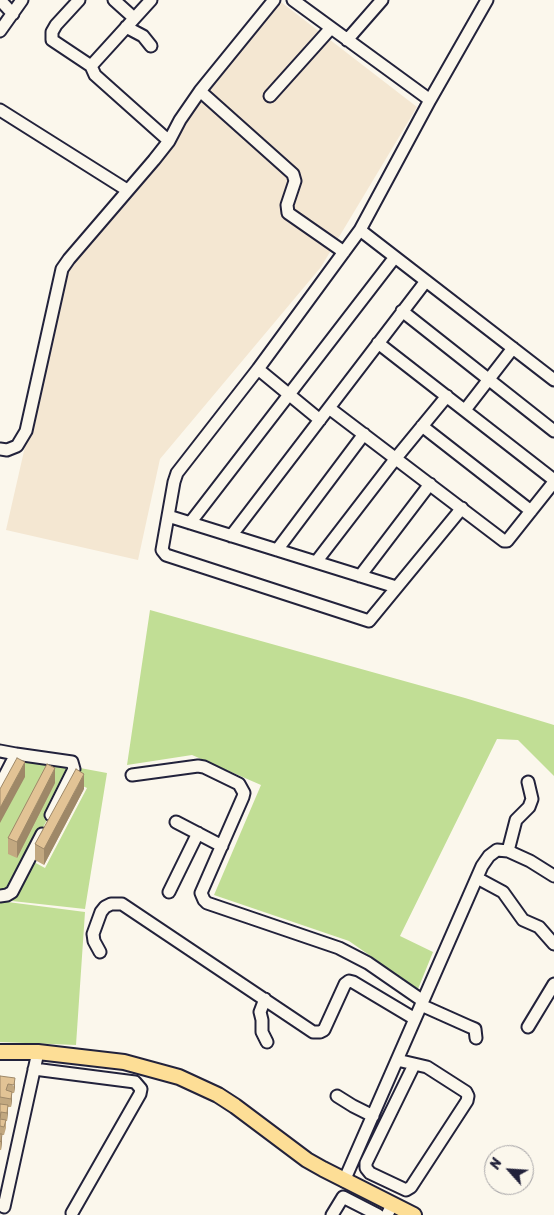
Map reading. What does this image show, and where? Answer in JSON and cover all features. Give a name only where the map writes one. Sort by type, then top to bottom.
[{"type":"main road","points":[[0,1052],[38,1052],[124,1062],[161,1071],[186,1080],[218,1095],[307,1160],[390,1210],[411,1214]]},
{"type":"street","points":[[0,0],[13,14]]},
{"type":"street","points":[[0,31],[22,0]]},
{"type":"street","points":[[78,0],[56,25],[52,32],[52,40],[91,66],[95,76],[169,140]]},
{"type":"street","points":[[114,0],[134,18]]},
{"type":"street","points":[[91,66],[151,0]]},
{"type":"street","points":[[0,449],[7,450],[17,446],[26,432],[62,269],[169,140],[200,91],[274,0]]},
{"type":"street","points":[[293,0],[430,100]]},
{"type":"street","points":[[347,40],[382,0]]},
{"type":"street","points":[[462,508],[370,621],[166,555],[162,550],[174,482],[182,466],[258,369],[360,230],[430,100],[487,0]]},
{"type":"street","points":[[126,28],[143,36],[150,46]]},
{"type":"street","points":[[270,96],[331,28]]},
{"type":"street","points":[[200,91],[293,174],[295,181],[287,205],[288,213],[344,252]]},
{"type":"street","points":[[0,110],[127,190]]},
{"type":"street","points":[[360,230],[554,380]]},
{"type":"street","points":[[190,523],[395,256]]},
{"type":"street","points":[[231,536],[426,281]]},
{"type":"street","points":[[402,312],[554,431]]},
{"type":"street","points":[[329,408],[507,541],[532,511],[554,481],[378,342]]},
{"type":"street","points":[[465,410],[513,348]]},
{"type":"street","points":[[258,369],[320,420]]},
{"type":"street","points":[[316,562],[396,458],[447,396]]},
{"type":"street","points":[[422,426],[532,511]]},
{"type":"street","points":[[277,550],[364,434]]},
{"type":"street","points":[[360,576],[430,484]]},
{"type":"street","points":[[168,516],[396,587]]},
{"type":"street","points":[[0,751],[72,762],[74,770],[12,892],[0,896]]},
{"type":"street","points":[[0,785],[16,754]]},
{"type":"street","points":[[132,776],[198,766],[239,784],[244,792],[243,797],[201,892],[202,897],[207,903],[339,948],[374,967],[422,1003],[475,1030],[476,1038]]},
{"type":"street","points":[[508,851],[516,820],[525,812],[532,799],[528,782]]},
{"type":"street","points":[[176,822],[222,846]]},
{"type":"street","points":[[169,892],[198,834]]},
{"type":"street","points":[[344,1181],[477,878],[489,856],[497,850],[508,851],[530,861],[554,876]]},
{"type":"street","points":[[477,878],[503,892],[523,920],[539,927],[554,944]]},
{"type":"street","points":[[100,952],[94,941],[93,934],[101,912],[111,904],[122,904],[313,1032],[320,1032],[327,1025],[346,984],[349,982],[353,982],[415,1019]]},
{"type":"street","points":[[528,1027],[554,984]]},
{"type":"street","points":[[265,999],[260,1012],[262,1032],[267,1042]]},
{"type":"street","points":[[4,1207],[38,1052]]},
{"type":"street","points":[[398,1060],[427,1067],[466,1092],[468,1096],[468,1101],[411,1187],[406,1190],[370,1173],[366,1168],[366,1163],[414,1065]]},
{"type":"street","points":[[34,1069],[135,1082],[141,1089],[140,1094],[72,1213]]},
{"type":"street","points":[[337,1096],[373,1116]]},
{"type":"street","points":[[332,1215],[343,1197],[378,1215]]},
{"type":"shaded area","points":[[281,2],[417,107],[321,267],[160,459],[138,560],[6,530],[65,271],[193,104]]},
{"type":"green space","points":[[150,610],[465,698],[554,725],[554,776],[518,740],[497,739],[400,936],[433,952],[418,989],[349,941],[214,895],[261,785],[192,755],[127,765]]},
{"type":"green space","points":[[17,757],[70,764],[72,770],[11,891],[0,893],[0,791]]},
{"type":"green space","points":[[80,768],[107,773],[85,909],[12,901],[32,861],[45,868],[87,788],[74,782]]},
{"type":"green space","points":[[0,901],[85,912],[76,1045],[0,1042]]},
{"type":"building","points":[[17,758],[25,762],[0,808],[0,789]]},
{"type":"building","points":[[47,764],[55,768],[17,842],[8,838]]},
{"type":"building","points":[[76,769],[84,774],[44,849],[35,844]]},
{"type":"building","points":[[0,1076],[15,1078],[14,1085],[8,1084],[6,1090],[12,1092],[11,1099],[0,1097]]},
{"type":"building","points":[[0,1104],[8,1105],[7,1113],[1,1112],[0,1118]]},
{"type":"building","points":[[0,1119],[6,1120],[4,1127],[0,1126]]}]
